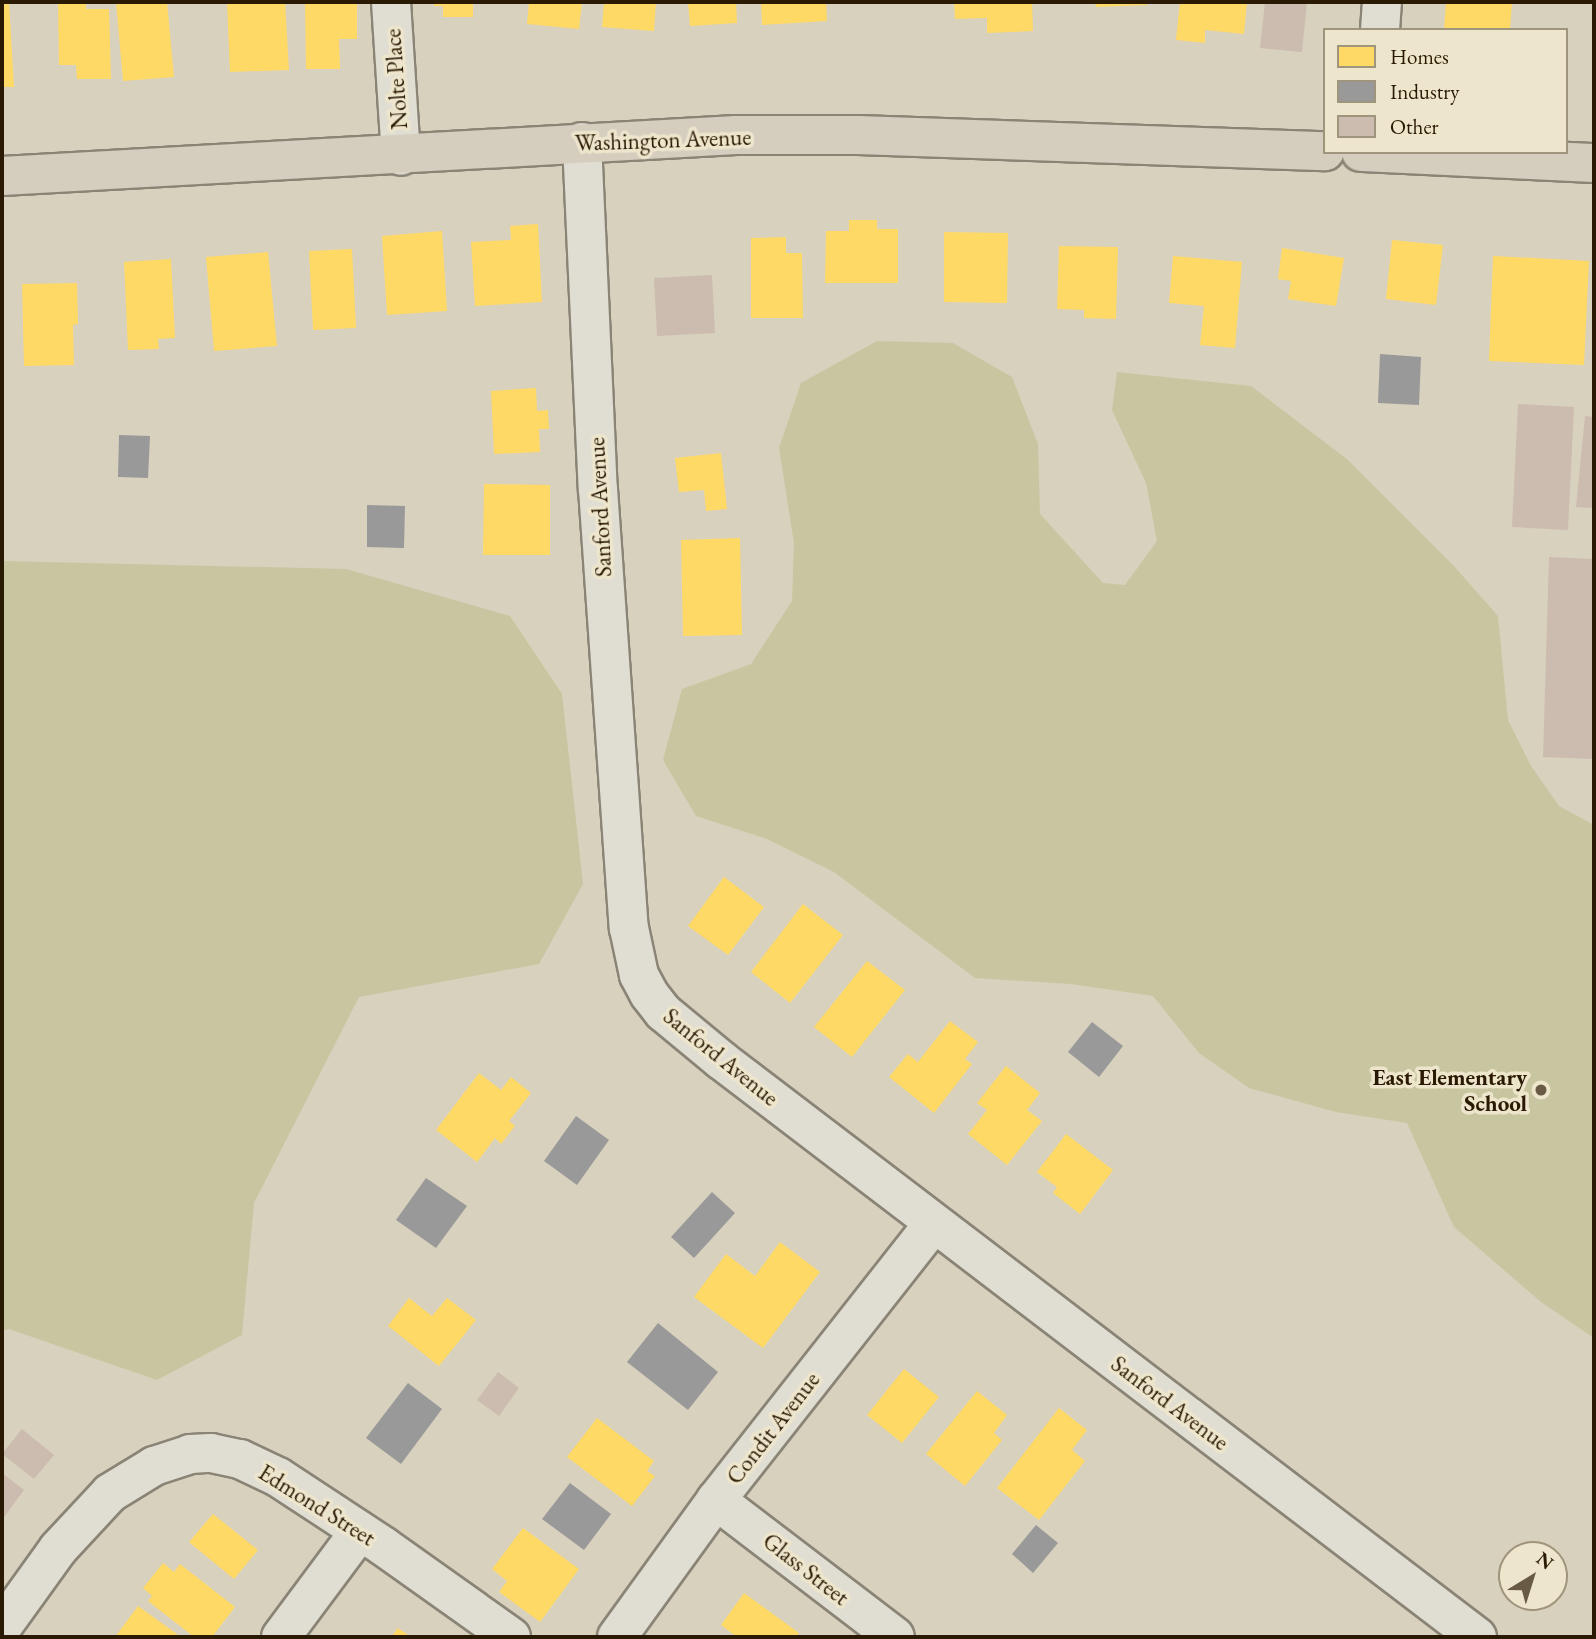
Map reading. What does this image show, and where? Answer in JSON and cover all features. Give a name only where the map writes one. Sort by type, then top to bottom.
[{"type":"main road","name":"Washington Avenue","points":[[2,176],[401,156],[582,142],[736,135],[858,135],[1323,151]]},
{"type":"main road","points":[[1409,154],[1594,163]]},
{"type":"street","name":"Nolte Place","points":[[391,2],[401,156]]},
{"type":"street","points":[[1380,28],[1382,2]]},
{"type":"street","name":"Sanford Avenue","points":[[582,142],[598,489],[629,928],[639,975],[663,1012],[721,1060],[1477,1637]]},
{"type":"street","name":"Condit Avenue","points":[[617,1637],[716,1500],[934,1223]]},
{"type":"street","name":"Edmond Street","points":[[2,1627],[58,1549],[110,1493],[153,1466],[190,1454],[211,1453],[240,1459],[278,1476],[511,1637]]},
{"type":"street","name":"Glass Street","points":[[716,1500],[895,1637]]},
{"type":"street","points":[[281,1637],[360,1531]]},
{"type":"shaded area","points":[[877,341],[953,343],[1012,377],[1038,444],[1040,514],[1103,583],[1125,585],[1157,541],[1146,483],[1112,410],[1117,372],[1251,386],[1348,460],[1453,565],[1498,616],[1508,720],[1531,766],[1559,806],[1594,825],[1594,1338],[1541,1302],[1454,1227],[1407,1123],[1336,1112],[1249,1088],[1199,1053],[1153,996],[1071,984],[975,978],[834,872],[767,839],[696,816],[663,760],[682,689],[751,664],[792,601],[794,543],[779,448],[801,383]]},
{"type":"shaded area","points":[[2,561],[346,569],[510,616],[562,694],[583,884],[539,964],[359,997],[254,1203],[242,1335],[157,1380],[9,1329],[2,1331]]},
{"type":"building: Homes","points":[[2,2],[9,2],[14,87],[2,87]]},
{"type":"building: Homes","points":[[58,2],[86,2],[86,9],[109,9],[111,79],[77,79],[76,65],[59,65]]},
{"type":"building: Homes","points":[[116,2],[167,2],[174,77],[123,81]]},
{"type":"building: Homes","points":[[227,2],[285,2],[289,70],[230,72]]},
{"type":"building: Homes","points":[[305,2],[357,2],[357,39],[339,39],[340,69],[306,69]]},
{"type":"building: Homes","points":[[434,2],[473,2],[473,17],[443,17],[443,6],[434,6]]},
{"type":"building: Homes","points":[[529,2],[582,2],[579,29],[527,24]]},
{"type":"building: Homes","points":[[604,2],[656,2],[654,31],[602,27]]},
{"type":"building: Homes","points":[[688,2],[736,2],[737,23],[690,26]]},
{"type":"building: Homes","points":[[761,2],[826,2],[827,21],[762,25]]},
{"type":"building: Homes","points":[[954,2],[1032,2],[1033,31],[987,33],[987,18],[955,19]]},
{"type":"building: Homes","points":[[1095,2],[1147,2],[1147,5],[1096,7]]},
{"type":"building: Homes","points":[[1180,2],[1247,2],[1244,34],[1205,30],[1205,43],[1176,40]]},
{"type":"building: Homes","points":[[1446,2],[1512,2],[1510,28],[1444,28]]},
{"type":"building: Homes","points":[[849,220],[877,220],[877,229],[898,229],[898,283],[825,283],[826,231],[849,231]]},
{"type":"building: Homes","points":[[538,224],[542,302],[475,306],[471,242],[511,240],[510,226]]},
{"type":"building: Homes","points":[[442,231],[447,311],[387,315],[382,236]]},
{"type":"building: Homes","points":[[944,232],[1008,233],[1007,303],[944,302]]},
{"type":"building: Homes","points":[[786,237],[786,253],[802,253],[803,318],[751,318],[751,238]]},
{"type":"building: Homes","points":[[1392,240],[1443,245],[1436,305],[1386,299]]},
{"type":"building: Homes","points":[[1059,246],[1118,247],[1116,319],[1084,318],[1084,310],[1057,309]]},
{"type":"building: Homes","points":[[1282,248],[1344,258],[1336,306],[1288,299],[1291,281],[1278,279]]},
{"type":"building: Homes","points":[[352,249],[356,328],[313,330],[309,251]]},
{"type":"building: Homes","points":[[268,252],[277,346],[214,351],[206,257]]},
{"type":"building: Homes","points":[[1173,256],[1242,262],[1235,348],[1200,345],[1204,306],[1169,303]]},
{"type":"building: Homes","points":[[1493,256],[1589,261],[1584,365],[1489,361]]},
{"type":"building: Homes","points":[[171,259],[175,338],[158,339],[159,349],[128,350],[124,262]]},
{"type":"building: Homes","points":[[77,283],[78,324],[73,325],[74,365],[24,366],[22,284]]},
{"type":"building: Homes","points":[[536,388],[537,411],[548,410],[549,429],[539,429],[540,452],[494,454],[491,391]]},
{"type":"building: Homes","points":[[721,453],[727,509],[706,511],[704,490],[679,492],[675,458]]},
{"type":"building: Homes","points":[[484,484],[550,485],[550,555],[483,555]]},
{"type":"building: Homes","points":[[740,538],[742,635],[683,636],[681,540]]},
{"type":"building: Homes","points":[[724,877],[764,907],[728,955],[688,926]]},
{"type":"building: Homes","points":[[803,904],[843,935],[790,1003],[751,972]]},
{"type":"building: Homes","points":[[867,961],[905,990],[852,1057],[814,1027]]},
{"type":"building: Homes","points":[[950,1021],[978,1042],[965,1059],[972,1064],[934,1113],[889,1077],[908,1054],[918,1062]]},
{"type":"building: Homes","points":[[1006,1066],[1040,1093],[1027,1110],[1042,1121],[1007,1165],[968,1134],[987,1110],[977,1103]]},
{"type":"building: Homes","points":[[479,1073],[501,1090],[511,1077],[531,1093],[509,1121],[515,1126],[501,1144],[495,1138],[477,1162],[436,1130]]},
{"type":"building: Homes","points":[[1066,1134],[1113,1170],[1080,1214],[1053,1193],[1057,1187],[1037,1172]]},
{"type":"building: Homes","points":[[780,1242],[820,1272],[763,1348],[694,1297],[726,1254],[755,1276]]},
{"type":"building: Homes","points":[[409,1298],[432,1316],[447,1298],[476,1320],[439,1366],[388,1326]]},
{"type":"building: Homes","points":[[904,1369],[939,1397],[902,1443],[867,1415]]},
{"type":"building: Homes","points":[[977,1391],[1007,1415],[994,1433],[1002,1440],[965,1486],[926,1454]]},
{"type":"building: Homes","points":[[1059,1408],[1087,1430],[1072,1450],[1085,1461],[1039,1520],[997,1488]]},
{"type":"building: Homes","points":[[597,1418],[654,1461],[647,1471],[655,1476],[632,1506],[567,1457]]},
{"type":"building: Homes","points":[[213,1514],[258,1550],[234,1579],[189,1542]]},
{"type":"building: Homes","points":[[523,1528],[579,1569],[540,1622],[499,1592],[507,1581],[492,1569]]},
{"type":"building: Homes","points":[[163,1563],[174,1572],[180,1564],[235,1607],[212,1637],[194,1637],[148,1601],[152,1596],[143,1588]]},
{"type":"building: Homes","points":[[744,1593],[799,1633],[796,1637],[737,1637],[721,1625]]},
{"type":"building: Homes","points":[[138,1606],[181,1637],[115,1637]]},
{"type":"building: Homes","points":[[398,1628],[411,1637],[391,1637]]},
{"type":"building: Industry","points":[[1380,354],[1421,357],[1419,405],[1378,403]]},
{"type":"building: Industry","points":[[119,435],[150,436],[148,478],[118,477]]},
{"type":"building: Industry","points":[[367,505],[405,506],[404,548],[367,547]]},
{"type":"building: Industry","points":[[1092,1022],[1123,1046],[1099,1077],[1068,1052]]},
{"type":"building: Industry","points":[[576,1116],[609,1140],[577,1185],[544,1161]]},
{"type":"building: Industry","points":[[426,1178],[467,1206],[436,1248],[396,1220]]},
{"type":"building: Industry","points":[[712,1192],[735,1213],[694,1258],[671,1237]]},
{"type":"building: Industry","points":[[658,1323],[718,1372],[688,1410],[627,1362]]},
{"type":"building: Industry","points":[[408,1383],[442,1409],[401,1464],[366,1438]]},
{"type":"building: Industry","points":[[570,1483],[611,1514],[584,1550],[542,1519]]},
{"type":"building: Industry","points":[[1036,1525],[1058,1543],[1033,1573],[1012,1554]]},
{"type":"building: Other","points":[[1265,2],[1307,2],[1302,52],[1260,48]]},
{"type":"building: Other","points":[[712,275],[715,333],[657,336],[654,278]]},
{"type":"building: Other","points":[[1518,404],[1574,407],[1568,530],[1512,527]]},
{"type":"building: Other","points":[[1585,416],[1594,417],[1594,508],[1576,507]]},
{"type":"building: Other","points":[[1549,557],[1594,559],[1594,759],[1543,757]]},
{"type":"building: Other","points":[[498,1372],[519,1388],[499,1416],[477,1400]]},
{"type":"building: Other","points":[[22,1429],[54,1455],[34,1479],[2,1454]]},
{"type":"building: Other","points":[[2,1473],[24,1490],[2,1520]]},
{"type":"place","name":"East Elementary School","points":[[1541,1090]]}]
